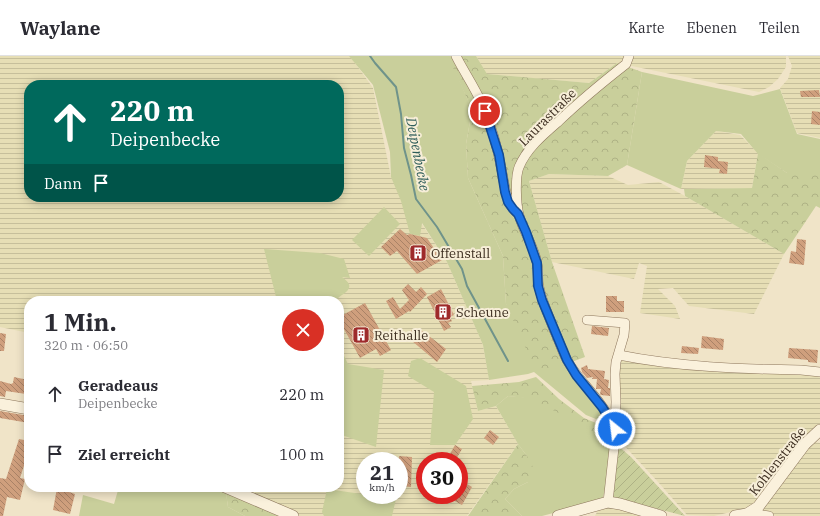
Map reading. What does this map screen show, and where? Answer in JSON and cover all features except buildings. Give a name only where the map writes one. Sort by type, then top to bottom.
[{"type":"street","points":[[456,56],[485,111],[499,155],[508,202],[518,214]]},
{"type":"street","name":"Laurastraße","points":[[615,429],[602,407],[576,375],[567,360],[542,300],[538,286],[537,263],[518,214],[516,184],[519,167],[528,152],[538,140],[626,64],[629,56]]},
{"type":"street","points":[[587,320],[625,323],[619,355],[616,362],[615,439],[602,503],[590,516]]},
{"type":"street","points":[[619,355],[638,359],[684,364],[820,372]]},
{"type":"street","points":[[0,404],[24,408]]},
{"type":"street","name":"Kohlenstraße","points":[[734,516],[747,514],[754,511],[772,490],[805,444],[820,430]]},
{"type":"street","points":[[237,492],[293,516]]},
{"type":"street","points":[[558,516],[602,503],[620,504],[661,516]]},
{"type":"street","points":[[754,511],[762,515],[769,516]]},
{"type":"shaded area","points":[[0,56],[350,56],[373,88],[391,177],[447,262],[483,345],[489,380],[471,381],[478,411],[496,406],[518,444],[467,516],[299,516],[246,492],[344,492],[344,296],[24,296],[24,332],[0,327]]},
{"type":"shaded area","points":[[476,56],[786,56],[786,67],[778,79],[769,87],[759,92],[617,63],[589,83],[486,74]]},
{"type":"shaded area","points":[[788,56],[820,56],[820,138],[797,133],[780,88],[788,79],[792,66]]},
{"type":"shaded area","points":[[716,131],[740,135],[758,153],[752,188],[681,189],[687,161]]},
{"type":"shaded area","points":[[549,174],[608,176],[628,185],[659,182],[784,254],[754,314],[689,306],[673,288],[658,289],[675,306],[680,319],[640,313],[647,266],[639,263],[634,279],[552,262],[529,181]]},
{"type":"shaded area","points":[[621,358],[820,374],[820,427],[763,495],[747,508],[714,516],[687,515],[618,439],[619,426],[616,375]]},
{"type":"shaded area","points":[[814,442],[820,443],[820,516],[777,516],[763,514],[761,511],[805,451]]},
{"type":"shaded area","points":[[610,504],[649,516],[595,516],[599,508]]},
{"type":"green space","points":[[349,56],[449,56],[472,110],[466,144],[468,178],[503,256],[506,304],[566,364],[611,425],[586,415],[534,372],[489,380],[483,345],[447,262],[422,223],[420,236],[410,234],[401,201],[391,177],[390,152],[373,85]]},
{"type":"green space","points":[[448,56],[476,56],[487,74],[589,83],[617,63],[642,72],[627,165],[608,176],[549,174],[529,181],[552,262],[585,357],[550,370],[534,367],[506,304],[503,256],[468,178],[466,144],[472,110]]},
{"type":"green space","points":[[642,72],[753,96],[780,89],[797,134],[820,139],[820,173],[787,173],[758,154],[741,134],[716,131],[687,161],[681,189],[627,165]]},
{"type":"green space","points":[[758,153],[787,173],[820,173],[820,208],[816,206],[784,254],[685,196],[684,189],[752,188]]},
{"type":"green space","points":[[384,207],[400,224],[369,256],[352,240]]},
{"type":"green space","points":[[264,249],[320,253],[344,259],[350,278],[342,277],[347,281],[349,288],[341,296],[276,296]]},
{"type":"green space","points":[[344,356],[348,364],[384,370],[376,447],[344,436]]},
{"type":"green space","points":[[420,358],[466,386],[473,419],[455,445],[430,445],[434,392],[408,376],[411,361]]},
{"type":"green space","points":[[536,377],[559,399],[584,418],[603,426],[598,435],[533,399],[508,396],[496,406],[478,411],[472,386],[519,382]]},
{"type":"green space","points":[[508,396],[533,398],[598,434],[603,426],[611,430],[607,483],[602,500],[542,516],[522,516],[505,499],[514,489],[528,482],[527,456],[518,444],[496,406]]},
{"type":"green space","points":[[518,444],[534,469],[528,482],[514,489],[505,499],[522,516],[468,516]]},
{"type":"green space","points":[[617,445],[631,457],[685,516],[612,497]]},
{"type":"green space","points":[[344,491],[356,493],[356,504],[395,504],[392,516],[324,516],[322,512],[326,492]]},
{"type":"green space","points":[[118,492],[226,492],[228,507],[245,516],[79,516],[83,495],[114,504]]},
{"type":"green space","points":[[226,493],[281,516],[245,516],[228,507]]},
{"type":"waterway","name":"Deipenbecke","points":[[370,56],[396,87],[401,114],[404,148],[416,199],[437,227],[462,269],[467,286],[508,361]]},
{"type":"place","name":"Offenstall","points":[[418,253]]},
{"type":"place","name":"Scheune","points":[[443,312]]},
{"type":"place","name":"Reithalle","points":[[361,335]]},
{"type":"route","points":[[485,111],[499,155],[508,202],[518,214],[537,263],[538,286],[542,300],[567,360],[576,375],[602,407],[615,429]]}]
